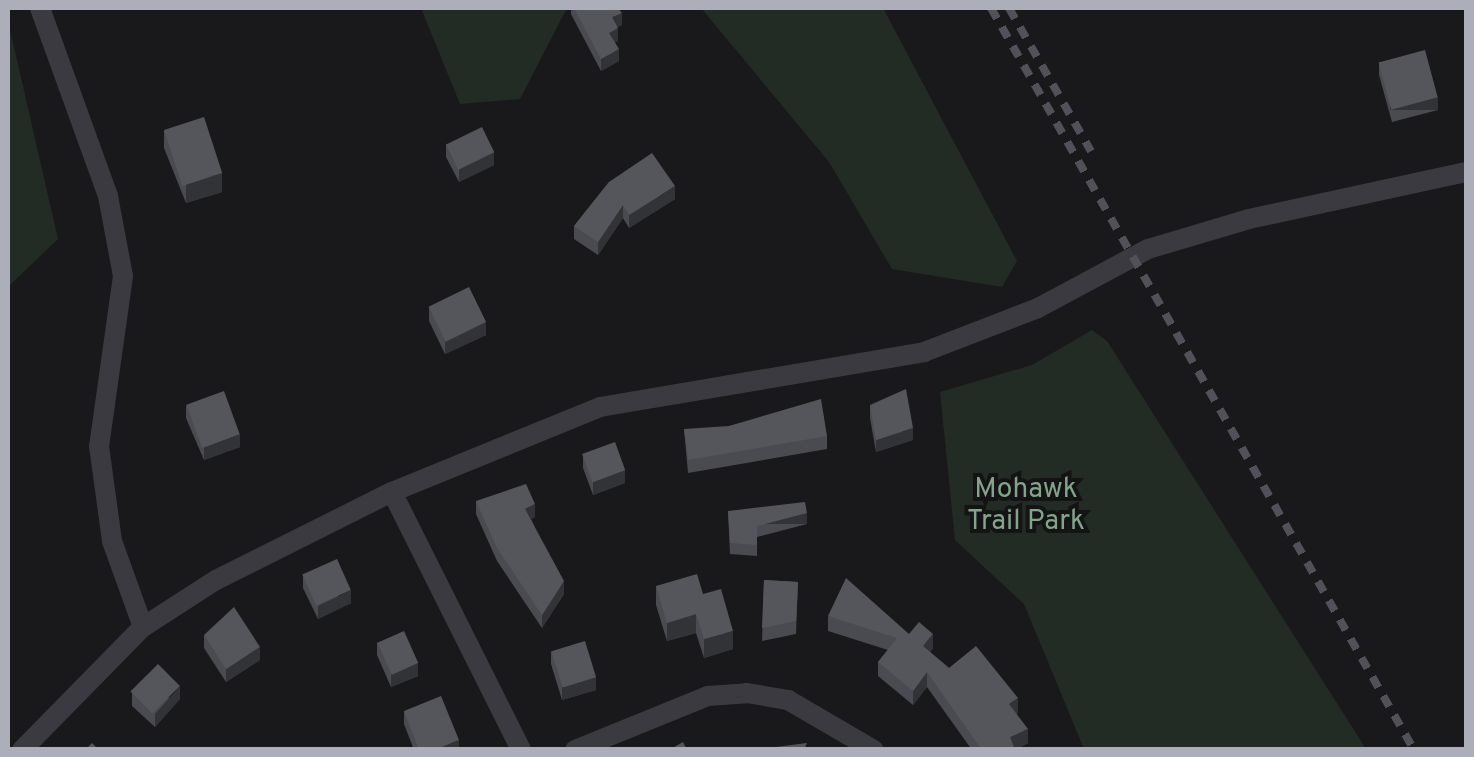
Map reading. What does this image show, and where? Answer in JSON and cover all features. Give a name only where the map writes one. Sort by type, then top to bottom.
[{"type":"street","points":[[40,8],[108,196],[123,276],[99,446],[112,541],[142,627]]},
{"type":"street","points":[[22,750],[142,627],[216,580],[392,492],[600,407],[924,352],[1038,308],[1134,255],[1249,219],[1466,172]]},
{"type":"street","points":[[392,492],[521,750]]},
{"type":"street","points":[[575,750],[708,696],[747,693],[788,700],[874,750]]},
{"type":"green space","points":[[421,8],[567,8],[520,99],[460,104]]},
{"type":"green space","points":[[701,8],[883,8],[1017,261],[1002,287],[892,269],[829,162]]},
{"type":"green space","points":[[8,21],[58,239],[8,287]]},
{"type":"green space","name":"Mohawk Trail Park","points":[[1092,330],[1107,341],[1366,749],[1084,749],[1024,604],[955,540],[940,392],[1032,365]]},
{"type":"building","points":[[574,8],[618,8],[622,13],[612,17],[618,28],[609,33],[619,49],[601,59]]},
{"type":"building","points":[[1425,50],[1438,97],[1391,110],[1379,62]]},
{"type":"building","points":[[204,117],[222,173],[182,186],[164,130]]},
{"type":"building","points":[[482,127],[494,152],[458,170],[446,145]]},
{"type":"building","points":[[652,153],[675,186],[629,215],[623,205],[598,242],[574,226],[609,182]]},
{"type":"building","points":[[469,287],[486,322],[446,342],[429,307]]},
{"type":"building","points":[[906,389],[913,428],[876,440],[870,405]]},
{"type":"building","points":[[224,391],[240,434],[202,448],[186,405]]},
{"type":"building","points":[[821,399],[827,436],[688,460],[684,429],[729,426]]},
{"type":"building","points":[[615,442],[625,470],[592,482],[582,454]]},
{"type":"building","points":[[526,484],[535,504],[525,509],[564,581],[542,615],[497,548],[476,501]]},
{"type":"building","points":[[805,502],[807,513],[757,526],[757,545],[730,543],[728,511]]},
{"type":"building","points":[[337,559],[351,590],[316,606],[302,574]]},
{"type":"building","points":[[697,574],[703,594],[721,589],[733,631],[704,639],[696,614],[667,623],[656,586]]},
{"type":"building","points":[[846,578],[909,634],[919,622],[933,634],[923,646],[949,668],[976,646],[1018,698],[1009,704],[1028,729],[1010,737],[1015,750],[982,750],[927,672],[913,691],[878,662],[897,638],[828,616]]},
{"type":"building","points":[[764,580],[798,582],[796,621],[762,628]]},
{"type":"building","points":[[234,607],[260,647],[226,669],[204,635]]},
{"type":"building","points":[[404,631],[418,663],[392,675],[378,643]]},
{"type":"building","points":[[585,641],[596,677],[563,688],[552,651]]},
{"type":"building","points":[[158,664],[180,686],[152,713],[130,692]]},
{"type":"building","points":[[441,696],[459,740],[434,750],[419,750],[404,711]]},
{"type":"building","points":[[683,742],[687,750],[669,750]]},
{"type":"building","points":[[807,743],[804,750],[759,750],[759,749]]},
{"type":"railway","points":[[991,8],[1414,750]]},
{"type":"railway","points":[[1009,8],[1091,151]]}]
